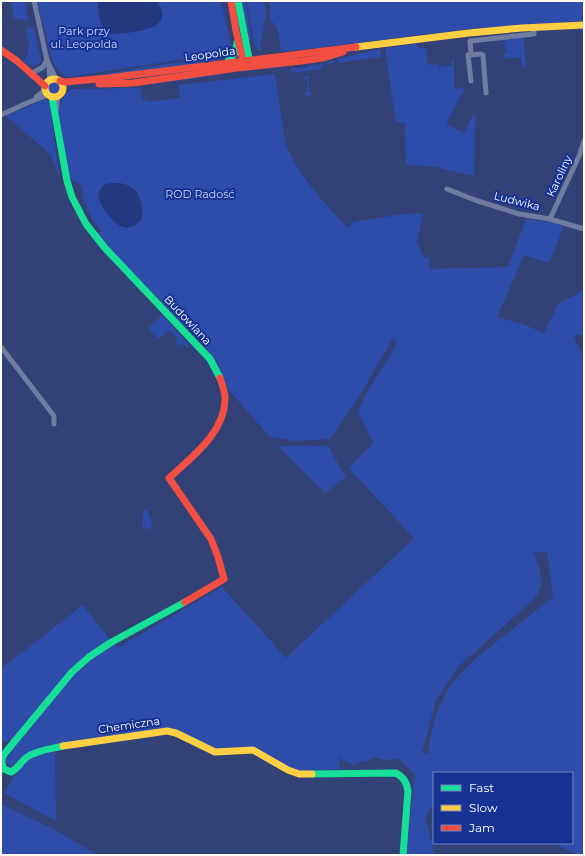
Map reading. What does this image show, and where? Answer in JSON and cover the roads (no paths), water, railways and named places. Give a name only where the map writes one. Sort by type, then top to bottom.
[{"type":"street","points":[[34,1],[48,62],[52,87]]},
{"type":"street","points":[[231,1],[236,31],[247,64]]},
{"type":"street","points":[[238,1],[247,64]]},
{"type":"street","name":"Leopolda","points":[[52,87],[141,78],[247,64],[322,58],[363,45],[534,27],[584,25]]},
{"type":"street","points":[[471,81],[468,55],[471,54],[470,41],[534,34],[534,27]]},
{"type":"street","points":[[226,63],[233,56],[236,50],[236,31]]},
{"type":"street","points":[[1,50],[6,52],[30,72],[52,87]]},
{"type":"street","points":[[471,54],[482,55],[486,92]]},
{"type":"street","points":[[30,72],[43,67],[48,62]]},
{"type":"street","name":"Leopolda","points":[[141,78],[226,63],[247,64]]},
{"type":"street","points":[[1,115],[27,103],[52,87]]},
{"type":"street","name":"Budowlana","points":[[2,758],[72,672],[89,657],[110,643],[169,612],[224,579],[211,539],[169,478],[208,441],[218,426],[223,413],[225,399],[223,382],[210,359],[86,226],[76,208],[67,181],[60,146],[52,87]]},
{"type":"street","name":"Karoliny","points":[[550,219],[579,156],[584,141]]},
{"type":"street","name":"Ludwika","points":[[447,189],[474,200],[519,214],[550,219],[584,229]]},
{"type":"street","points":[[1,347],[54,416],[54,424]]},
{"type":"street","name":"Chemiczna","points":[[2,758],[1,764],[4,769],[11,772],[17,769],[25,758],[35,752],[78,743],[167,731],[176,733],[215,752],[221,753],[253,750],[288,770],[299,774],[396,773],[401,775],[406,781],[408,791],[403,855]]},
{"type":"park label","name":"Park przy ul. Leopolda","points":[[84,37]]},
{"type":"park label","name":"ROD Radość","points":[[200,194]]}]
